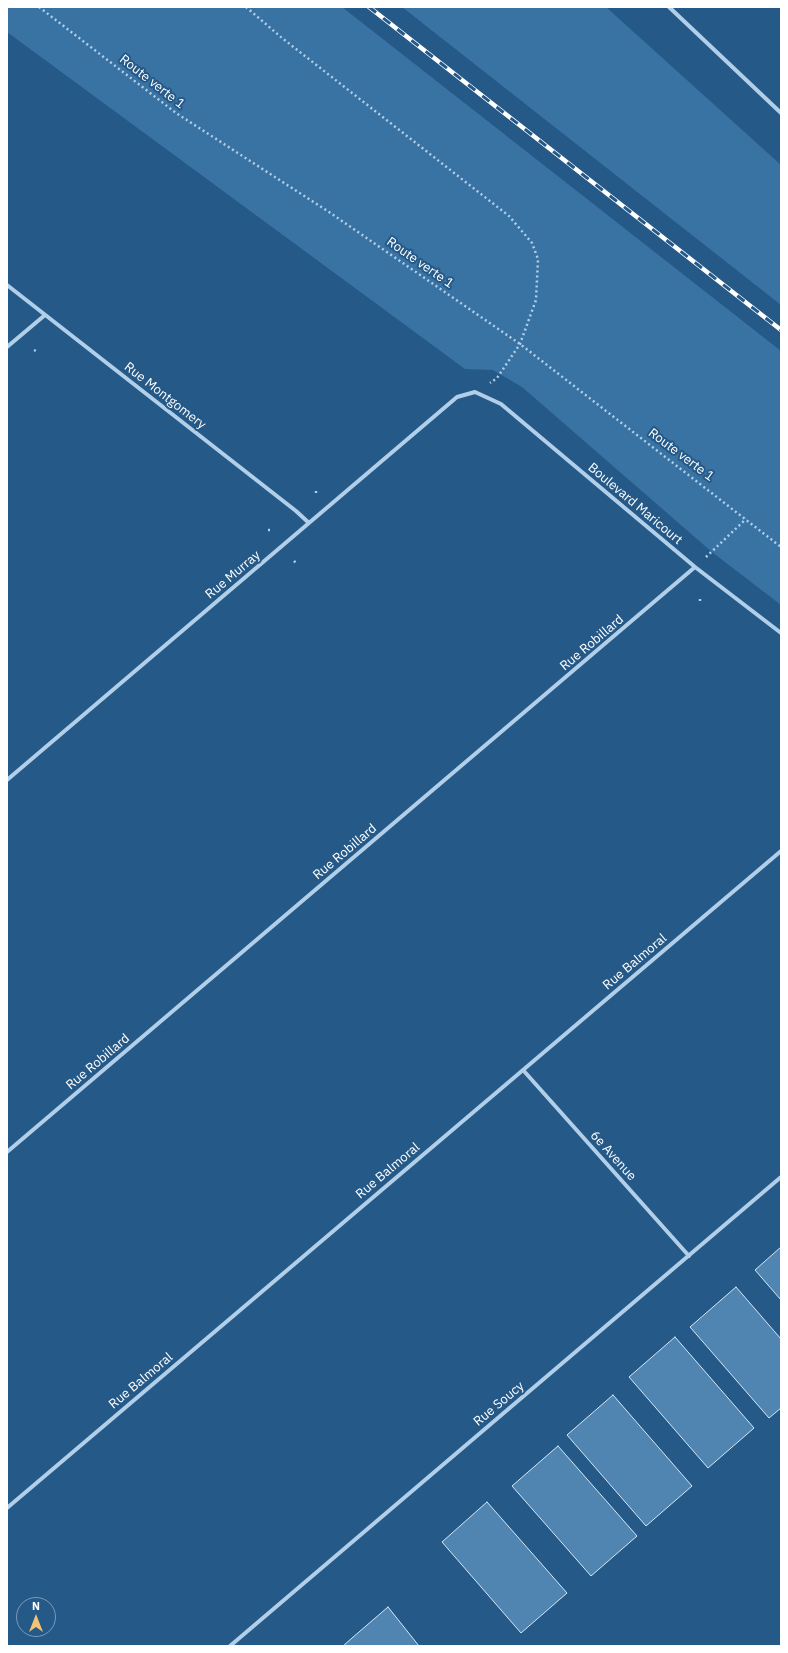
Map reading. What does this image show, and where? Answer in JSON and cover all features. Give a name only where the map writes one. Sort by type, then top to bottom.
[{"type":"street","points":[[669,7],[781,113]]},
{"type":"street","name":"Rue Montgomery","points":[[7,286],[296,510],[309,523]]},
{"type":"street","points":[[7,347],[45,315]]},
{"type":"street","name":"Rue Murray","points":[[7,780],[456,397],[475,392]]},
{"type":"street","name":"Boulevard Maricourt","points":[[475,392],[501,404],[695,567],[781,633]]},
{"type":"street","name":"Rue Robillard","points":[[7,1152],[695,567]]},
{"type":"street","name":"Rue Balmoral","points":[[7,1508],[781,850]]},
{"type":"street","name":"6e Avenue","points":[[522,1070],[689,1256]]},
{"type":"street","name":"Rue Soucy","points":[[230,1646],[781,1177]]},
{"type":"path","name":"Route verte 1","points":[[39,7],[176,113],[329,212],[520,344],[781,546]]},
{"type":"path","points":[[246,7],[282,38],[509,216],[532,243],[538,259],[536,300],[520,344],[497,378],[475,392]]},
{"type":"path","points":[[695,567],[746,519]]},
{"type":"shaded area","points":[[7,7],[342,7],[781,351],[781,605],[712,552],[522,387],[493,370],[465,369],[7,32]]},
{"type":"shaded area","points":[[402,7],[606,7],[781,165],[781,305]]},
{"type":"building","points":[[781,1247],[781,1300],[755,1270]]},
{"type":"building","points":[[736,1287],[781,1339],[781,1408],[769,1418],[690,1327]]},
{"type":"building","points":[[675,1337],[754,1428],[708,1468],[629,1377]]},
{"type":"building","points":[[613,1395],[692,1486],[646,1526],[567,1435]]},
{"type":"building","points":[[558,1446],[637,1536],[591,1576],[512,1486]]},
{"type":"building","points":[[487,1502],[567,1593],[521,1633],[442,1542]]},
{"type":"building","points":[[388,1607],[419,1646],[343,1646],[352,1638]]},
{"type":"railway","points":[[369,7],[781,330]]}]
